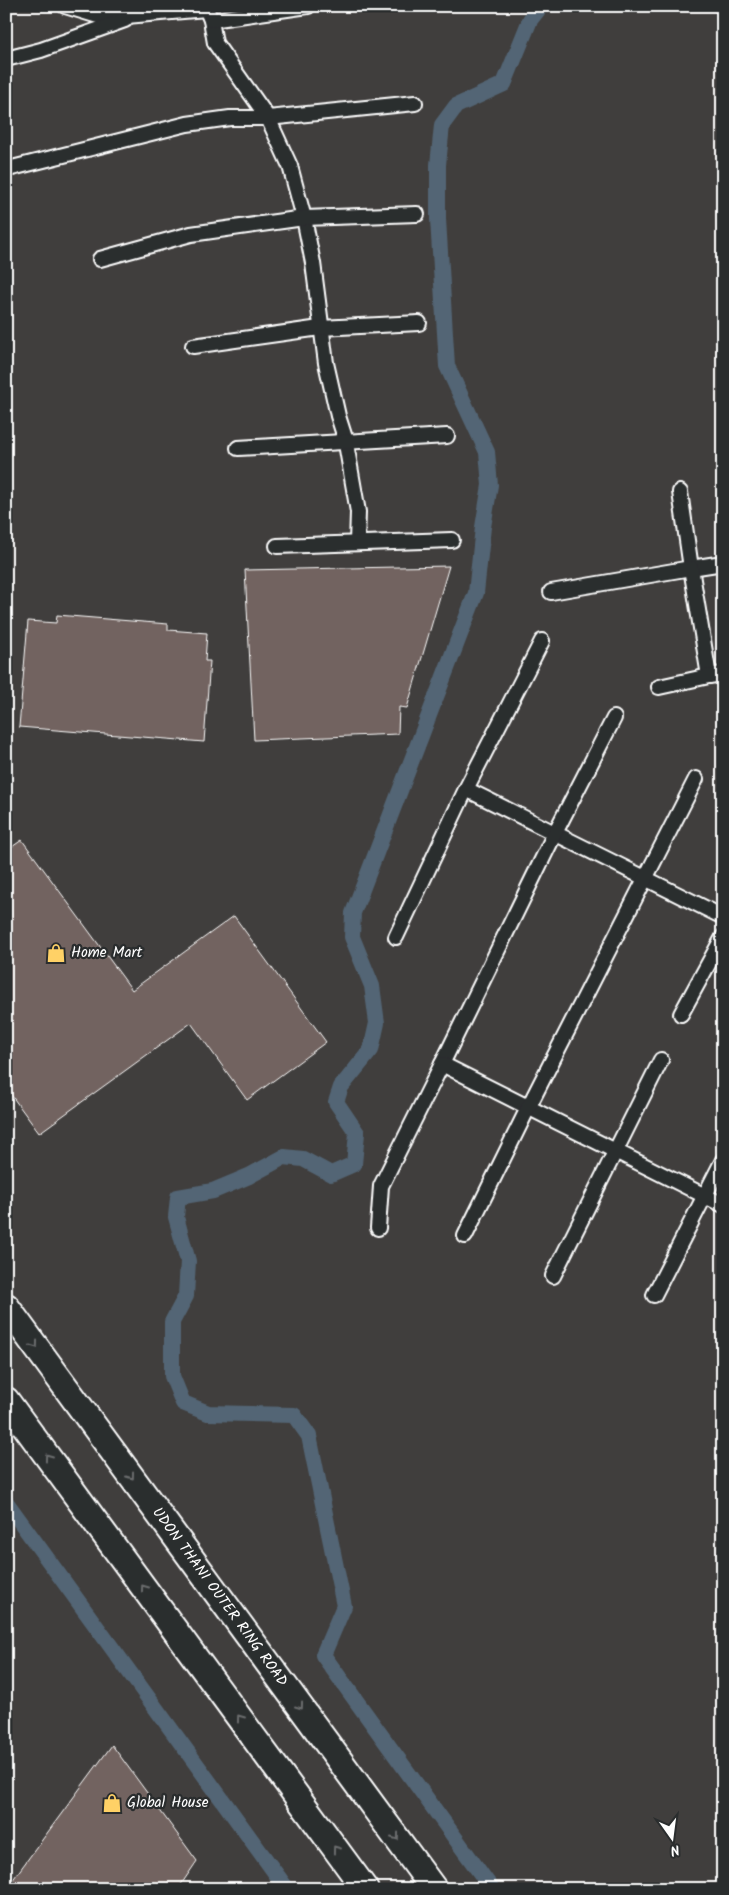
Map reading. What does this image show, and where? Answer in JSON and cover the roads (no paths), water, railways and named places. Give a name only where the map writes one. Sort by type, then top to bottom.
[{"type":"highway","name":"UDON THANI OUTER RING ROAD","points":[[6,1306],[434,1889]]},
{"type":"highway","points":[[6,1400],[365,1889]]},
{"type":"street","points":[[65,6],[98,16],[308,6]]},
{"type":"street","points":[[207,12],[215,43],[268,118],[290,166],[304,218],[318,295],[320,328],[358,512],[358,543]]},
{"type":"street","points":[[6,59],[41,50],[140,14]]},
{"type":"street","points":[[12,168],[188,124],[230,118],[268,118],[415,103]]},
{"type":"street","points":[[100,259],[192,234],[304,218],[417,214]]},
{"type":"street","points":[[193,346],[320,328],[419,323]]},
{"type":"street","points":[[238,448],[447,436]]},
{"type":"street","points":[[659,687],[716,675],[691,568],[680,492]]},
{"type":"street","points":[[277,546],[452,540]]},
{"type":"street","points":[[551,592],[723,562]]},
{"type":"street","points":[[396,937],[466,789],[542,640]]},
{"type":"street","points":[[378,1228],[381,1186],[555,833],[614,718]]},
{"type":"street","points":[[465,1236],[644,878],[696,779]]},
{"type":"street","points":[[466,789],[723,917]]},
{"type":"street","points":[[681,1014],[723,937]]},
{"type":"street","points":[[553,1276],[661,1060]]},
{"type":"street","points":[[442,1064],[723,1205]]},
{"type":"street","points":[[654,1295],[723,1160]]},
{"type":"waterway","points":[[492,1889],[323,1655],[344,1606],[309,1436],[294,1415],[208,1413],[183,1403],[172,1376],[172,1322],[186,1296],[188,1261],[176,1217],[178,1197],[213,1191],[249,1176],[284,1157],[303,1159],[331,1174],[354,1164],[357,1133],[336,1102],[341,1087],[371,1050],[377,1023],[372,986],[352,937],[353,913],[476,593],[483,527],[490,485],[487,452],[447,366],[438,219],[438,165],[442,125],[456,106],[504,84],[530,20],[541,6]]},
{"type":"waterway","points":[[6,1502],[287,1889]]},
{"type":"place","name":"Home Mart","points":[[56,953]]},
{"type":"place","name":"Global House","points":[[112,1803]]}]
